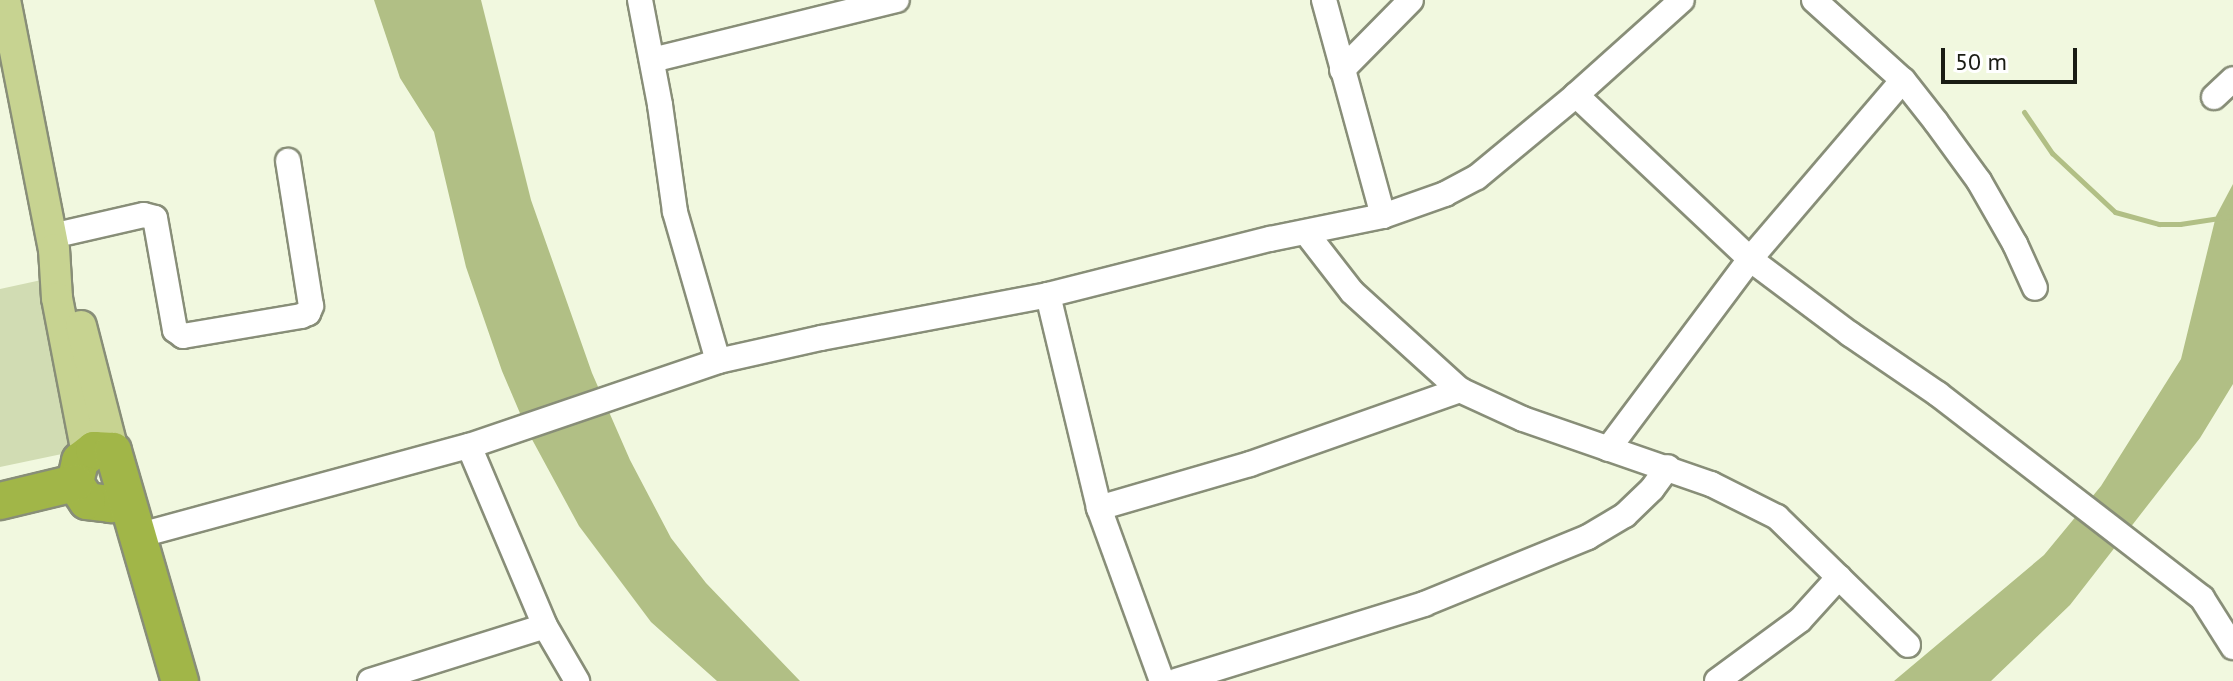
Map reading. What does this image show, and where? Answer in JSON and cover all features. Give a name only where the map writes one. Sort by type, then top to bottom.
[{"type":"highway","points":[[0,501],[100,477]]},
{"type":"highway","points":[[100,477],[137,536],[180,681]]},
{"type":"highway","points":[[100,477],[157,681]]},
{"type":"main road","points":[[5,0],[12,84],[53,242],[73,295],[100,477]]},
{"type":"street","points":[[640,0],[675,212],[718,361]]},
{"type":"street","points":[[652,60],[897,0]]},
{"type":"street","points":[[1324,0],[1383,216]]},
{"type":"street","points":[[1342,70],[1411,0]]},
{"type":"street","points":[[137,536],[469,446],[718,361],[1048,295],[1270,239],[1307,234],[1383,216],[1445,194],[1477,177],[1576,95],[1682,0]]},
{"type":"street","points":[[1814,0],[1903,80],[1979,181],[2015,244],[2035,288]]},
{"type":"street","points":[[2214,97],[2233,79]]},
{"type":"street","points":[[1608,449],[1750,259],[1903,80]]},
{"type":"street","points":[[1576,95],[1750,259],[2056,484],[2202,598],[2233,647]]},
{"type":"street","points":[[53,242],[144,215],[155,218],[175,330],[183,336],[301,316],[308,313],[311,306],[288,161]]},
{"type":"street","points":[[1307,234],[1352,292],[1460,390],[1523,419],[1711,484],[1777,517],[1908,645]]},
{"type":"street","points":[[1048,295],[1099,508],[1162,681]]},
{"type":"street","points":[[1099,508],[1250,464],[1460,390]]},
{"type":"street","points":[[469,446],[545,626],[577,681]]},
{"type":"street","points":[[1176,681],[1424,604],[1588,537],[1625,515],[1652,489],[1668,467]]},
{"type":"street","points":[[1717,681],[1800,620],[1839,577]]},
{"type":"street","points":[[370,681],[545,626]]},
{"type":"shaded area","points":[[374,0],[481,0],[531,200],[592,373],[630,460],[671,538],[706,583],[800,681],[717,681],[651,622],[579,526],[528,432],[502,371],[466,267],[434,132],[400,78]]},
{"type":"shaded area","points":[[2233,184],[2233,384],[2200,438],[2070,605],[1991,681],[1894,681],[2044,555],[2101,486],[2181,359],[2216,216]]},
{"type":"shaded area","points":[[46,279],[81,450],[0,467],[0,289]]},
{"type":"waterway","points":[[2024,112],[2052,153],[2115,212],[2159,224],[2233,216]]}]
